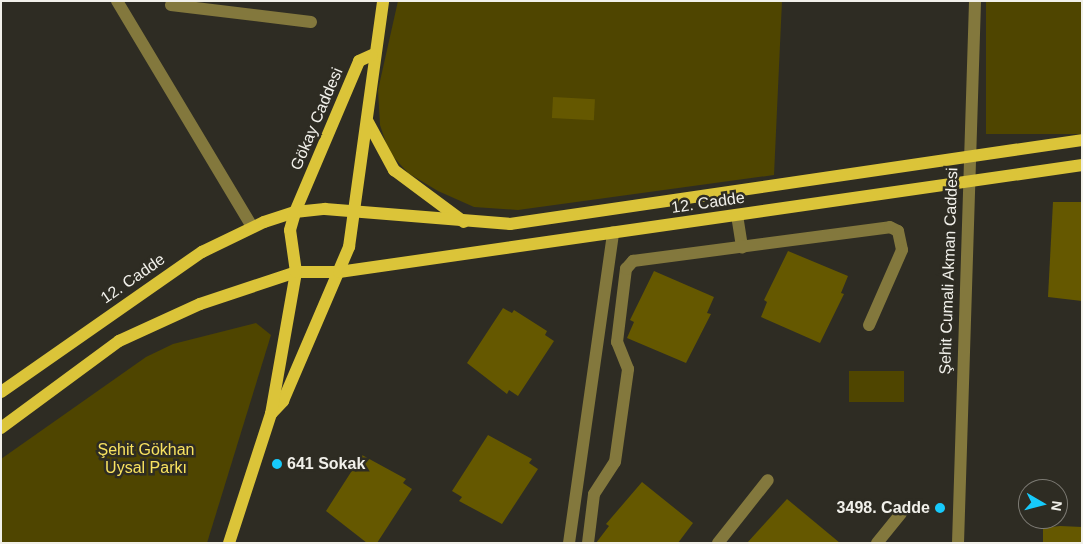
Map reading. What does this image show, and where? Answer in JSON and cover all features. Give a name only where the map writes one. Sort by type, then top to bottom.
[{"type":"main road","points":[[271,414],[283,401],[349,248],[368,122],[372,55],[383,1]]},
{"type":"main road","name":"Gökay Caddesi","points":[[296,272],[290,236],[295,212],[359,62],[372,55]]},
{"type":"main road","points":[[368,122],[394,170],[466,224]]},
{"type":"main road","name":"12. Cadde","points":[[1,392],[161,278],[252,227],[295,212],[325,208],[353,213],[466,224],[510,224],[1082,140]]},
{"type":"main road","name":"12. Cadde","points":[[296,272],[340,272],[613,232],[967,184],[1082,165]]},
{"type":"main road","points":[[1,428],[119,341],[200,304],[296,272],[271,414],[229,543]]},
{"type":"street","points":[[117,1],[252,227]]},
{"type":"street","name":"Şehit Cumali Akman Caddesi","points":[[958,543],[967,184],[975,1]]},
{"type":"street","points":[[171,5],[223,6],[311,22]]},
{"type":"street","points":[[737,215],[742,248]]},
{"type":"street","points":[[588,543],[594,494],[615,462],[627,378],[626,360],[617,342],[626,269],[641,257],[742,248],[872,226],[898,231],[902,250],[869,325]]},
{"type":"street","points":[[570,543],[613,232]]},
{"type":"street","points":[[718,543],[768,480]]},
{"type":"street","points":[[877,543],[901,513]]},
{"type":"green space","points":[[398,1],[782,1],[774,175],[518,210],[474,207],[438,191],[408,173],[389,152],[380,125],[378,90]]},
{"type":"green space","points":[[986,1],[1082,1],[1082,134],[986,134]]},
{"type":"green space","name":"Şehit Gökhan Uysal Parkı","points":[[256,323],[271,335],[207,543],[1,543],[1,459],[146,357],[173,344]]},
{"type":"green space","points":[[849,371],[904,371],[904,402],[849,402]]},
{"type":"building","points":[[553,97],[595,99],[594,120],[552,118]]},
{"type":"building","points":[[1053,202],[1082,202],[1082,301],[1048,297]]},
{"type":"building","points":[[788,251],[848,276],[841,293],[844,294],[820,343],[761,317],[767,302],[764,300]]},
{"type":"building","points":[[654,271],[714,297],[707,313],[711,314],[686,363],[627,338],[634,322],[630,320]]},
{"type":"building","points":[[503,308],[512,313],[514,310],[547,331],[545,335],[554,341],[518,396],[509,390],[507,394],[467,363]]},
{"type":"building","points":[[488,435],[532,459],[529,463],[538,469],[502,524],[459,501],[462,497],[452,491]]},
{"type":"building","points":[[362,455],[406,479],[403,483],[412,489],[377,543],[367,543],[326,511]]},
{"type":"building","points":[[642,482],[693,523],[678,543],[596,543],[609,526],[606,524]]},
{"type":"building","points":[[787,499],[840,543],[747,543]]},
{"type":"building","points":[[1082,527],[1082,543],[1043,543],[1043,529]]},
{"type":"place","name":"641 Sokak","points":[[277,464]]},
{"type":"place","name":"3498. Cadde","points":[[940,508]]}]
